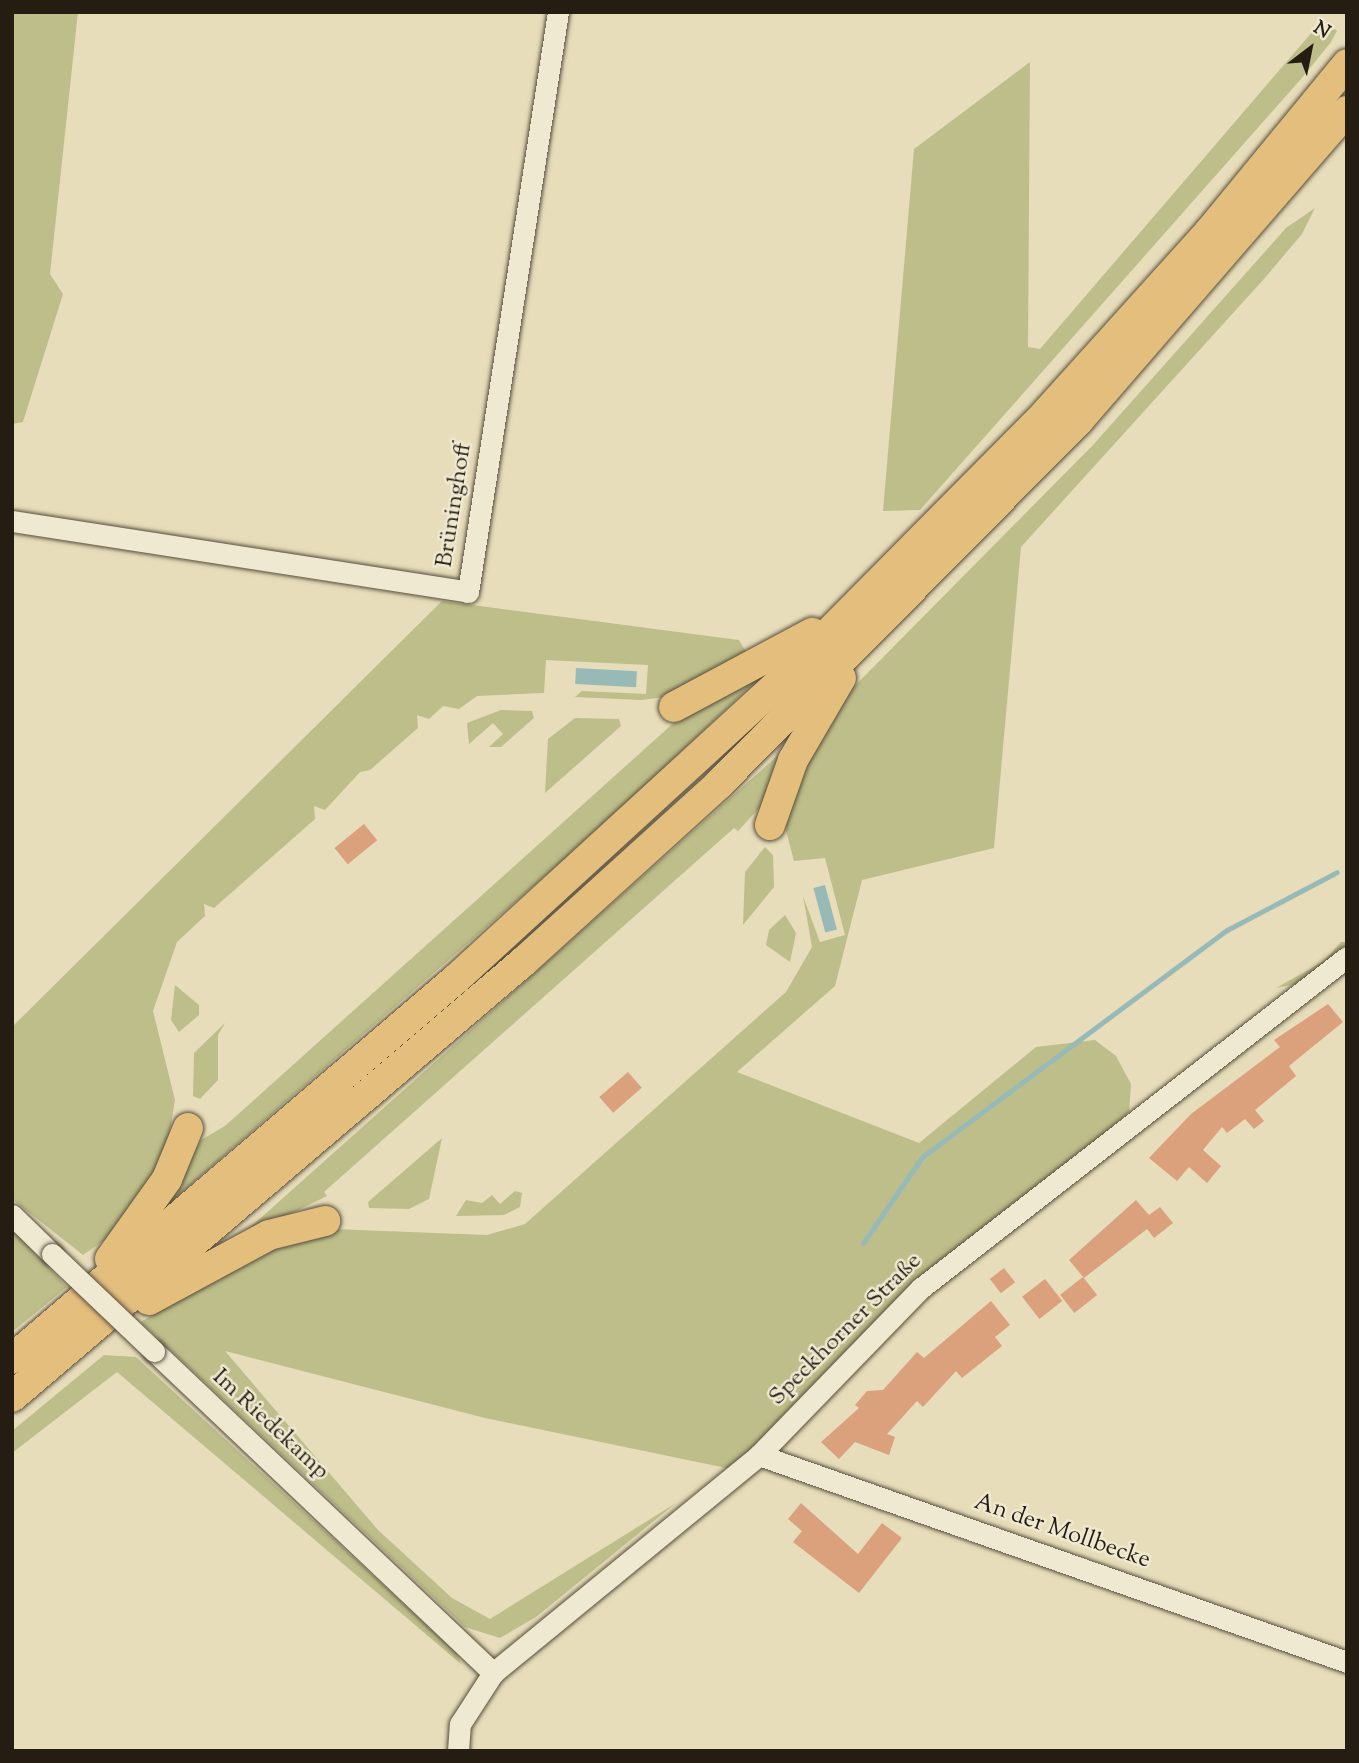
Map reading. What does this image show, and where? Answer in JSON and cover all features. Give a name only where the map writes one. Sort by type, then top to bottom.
[{"type":"highway","points":[[12,1359],[536,908],[859,603],[1144,306],[1347,64]]},
{"type":"highway","points":[[12,1398],[523,962],[719,784],[1079,420],[1347,111]]},
{"type":"highway","points":[[674,707],[751,670],[859,603]]},
{"type":"highway","points":[[770,825],[793,760],[864,639]]},
{"type":"highway","points":[[63,1317],[134,1229],[167,1179],[188,1128]]},
{"type":"highway","points":[[90,1331],[270,1235],[325,1221]]},
{"type":"street","name":"Brüninghoff","points":[[12,521],[468,592],[558,12]]},
{"type":"street","name":"Speckhorner Straße","points":[[458,1751],[460,1724],[494,1673],[760,1455],[921,1288],[1347,957]]},
{"type":"street","name":"Im Riedekamp","points":[[12,1215],[494,1673]]},
{"type":"street","name":"An der Mollbecke","points":[[760,1455],[1347,1662]]},
{"type":"green space","points":[[12,12],[78,12],[50,274],[63,294],[23,422],[12,424]]},
{"type":"green space","points":[[1331,26],[1337,31],[1331,42],[1301,79],[920,510],[883,511],[914,149],[1030,62],[1028,347],[1040,349],[1313,31]]},
{"type":"green space","points":[[1315,208],[1302,234],[1263,280],[1021,547],[994,848],[862,880],[835,986],[737,1072],[919,1143],[1036,1047],[1095,1040],[1116,1056],[1131,1084],[1129,1112],[731,1469],[485,1418],[225,1351],[378,1530],[452,1598],[490,1619],[676,1503],[536,1617],[500,1638],[465,1627],[141,1322],[254,1252],[333,1229],[487,1235],[525,1224],[786,992],[812,947],[803,896],[820,942],[845,935],[825,858],[794,861],[785,827],[787,806],[830,711],[1093,445],[1286,228]]},
{"type":"green space","points":[[442,601],[739,640],[749,657],[665,697],[641,700],[575,697],[582,691],[646,694],[648,665],[546,660],[544,693],[477,696],[459,709],[443,706],[429,719],[417,715],[418,728],[370,770],[360,772],[325,810],[314,806],[315,819],[214,908],[204,904],[205,916],[177,942],[153,1011],[175,1100],[165,1160],[119,1230],[83,1255],[12,1199],[12,1027]]},
{"type":"green space","points":[[762,675],[607,822],[166,1206],[201,1140],[225,1126],[688,710]]},
{"type":"green space","points":[[501,710],[532,711],[534,718],[501,747],[489,747],[503,734],[493,723],[469,744],[467,723]]},
{"type":"green space","points":[[575,718],[619,719],[621,726],[545,793],[548,739]]},
{"type":"green space","points":[[785,749],[761,806],[738,831],[734,828],[324,1192],[327,1196],[236,1240]]},
{"type":"green space","points":[[765,847],[773,855],[774,887],[743,925],[745,872]]},
{"type":"green space","points":[[785,915],[796,933],[790,962],[766,945],[769,930]]},
{"type":"green space","points":[[1341,942],[1347,942],[1347,974],[1276,988],[1324,961]]},
{"type":"green space","points":[[175,985],[199,1005],[199,1015],[179,1032],[171,1020]]},
{"type":"green space","points":[[225,1023],[218,1035],[218,1080],[200,1099],[193,1096],[194,1053]]},
{"type":"green space","points":[[442,1138],[429,1199],[409,1209],[369,1208],[368,1202]]},
{"type":"green space","points":[[515,1191],[522,1193],[520,1207],[504,1215],[456,1216],[466,1200],[482,1203],[492,1195],[500,1204]]},
{"type":"green space","points":[[12,1229],[67,1287],[12,1332]]},
{"type":"green space","points":[[104,1355],[136,1357],[456,1652],[461,1664],[117,1372],[12,1453],[12,1431]]},
{"type":"water","points":[[576,668],[637,671],[636,687],[575,684]]},
{"type":"water","points":[[825,885],[837,929],[825,933],[813,888]]},
{"type":"building","points":[[364,824],[377,840],[348,864],[334,848]]},
{"type":"building","points":[[1328,1004],[1343,1022],[1289,1066],[1296,1076],[1255,1110],[1264,1121],[1254,1129],[1245,1119],[1227,1133],[1222,1127],[1203,1150],[1221,1166],[1207,1183],[1189,1167],[1177,1181],[1149,1158],[1191,1114],[1280,1047],[1274,1040]]},
{"type":"building","points":[[628,1072],[642,1088],[613,1113],[599,1097]]},
{"type":"building","points":[[1136,1200],[1149,1215],[1160,1207],[1173,1223],[1154,1238],[1147,1229],[1084,1278],[1069,1260]]},
{"type":"building","points":[[1004,1268],[1015,1282],[1001,1293],[990,1279]]},
{"type":"building","points":[[1083,1277],[1097,1295],[1074,1313],[1060,1295]]},
{"type":"building","points":[[1045,1279],[1062,1301],[1039,1319],[1022,1297]]},
{"type":"building","points":[[991,1301],[1010,1325],[995,1337],[1002,1346],[962,1378],[956,1371],[923,1407],[917,1401],[887,1434],[895,1437],[889,1455],[855,1442],[839,1459],[821,1442],[859,1408],[855,1405],[867,1391],[883,1390],[917,1352],[924,1358]]},
{"type":"building","points":[[801,1503],[858,1554],[882,1523],[902,1538],[859,1593],[793,1542],[802,1531],[788,1519]]},
{"type":"waterway","points":[[863,1243],[922,1157],[1227,930],[1337,872]]}]
